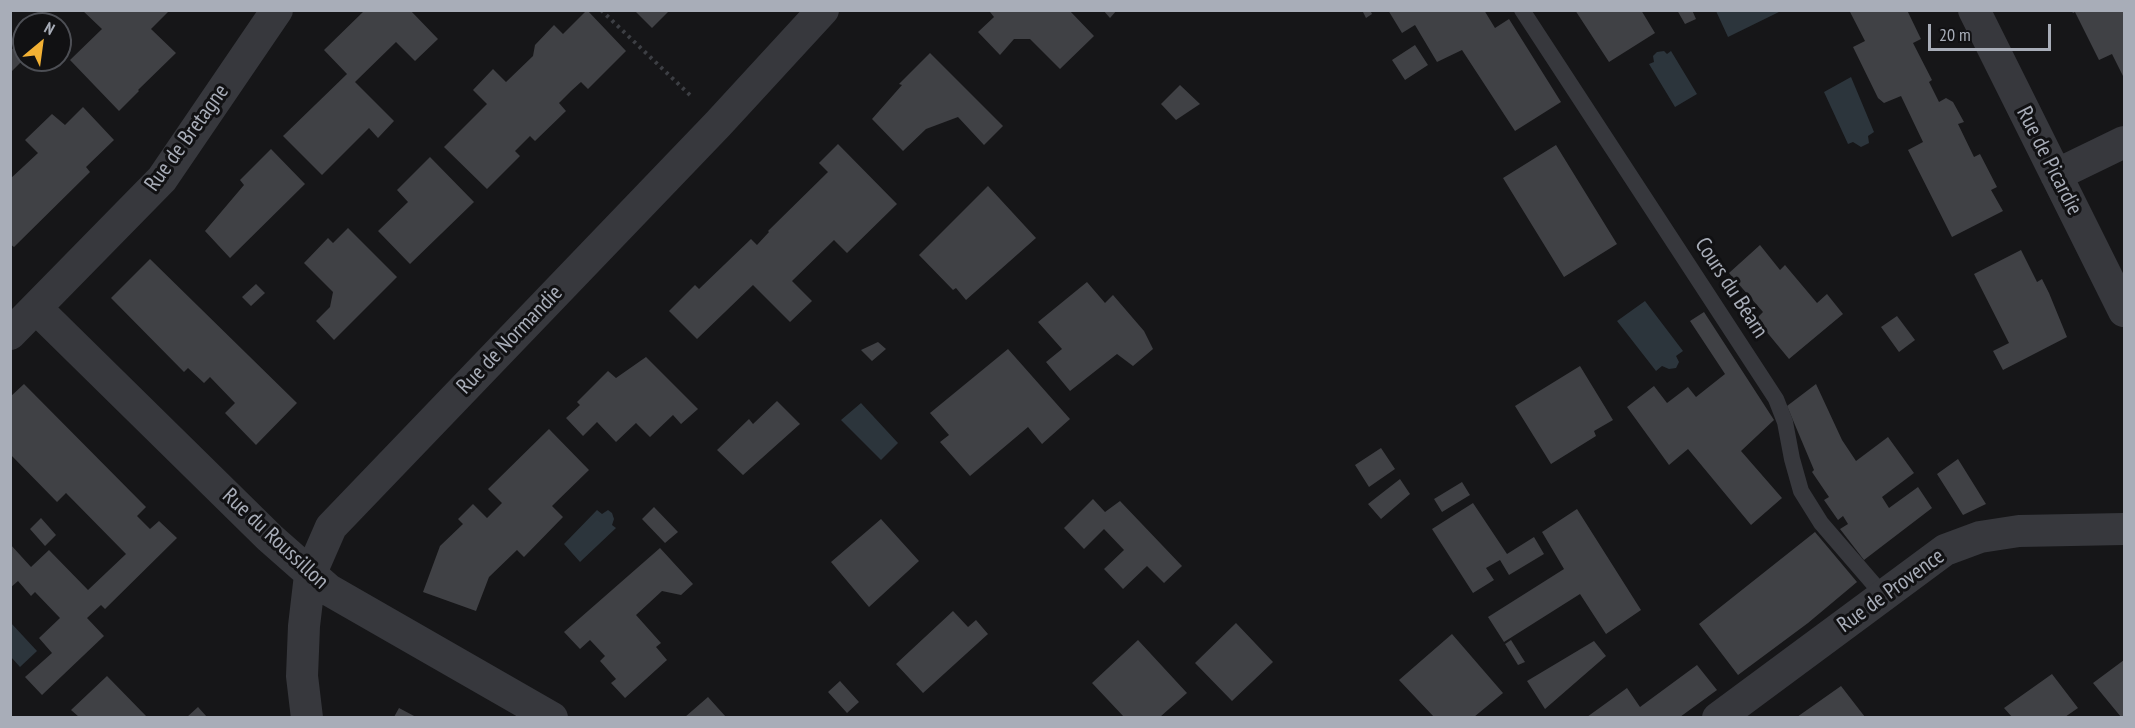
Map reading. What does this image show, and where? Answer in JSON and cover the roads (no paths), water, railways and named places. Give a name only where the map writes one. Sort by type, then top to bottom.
[{"type":"street","name":"Rue de Bretagne","points":[[10,334],[162,179],[277,10]]},
{"type":"street","name":"Rue de Normandie","points":[[307,717],[302,676],[304,626],[310,575],[331,526],[717,124],[823,10]]},
{"type":"street","name":"Rue de Picardie","points":[[1974,10],[2124,311]]},
{"type":"street","points":[[2056,175],[2124,142]]},
{"type":"street","name":"Rue du Roussillon","points":[[36,309],[310,575],[366,613],[552,717]]},
{"type":"street","name":"Rue de Provence","points":[[1718,717],[1945,550],[1980,537],[2019,531],[2124,529]]},
{"type":"lane","name":"Cours du Béarn","points":[[1522,10],[1776,399],[1785,422],[1792,459],[1802,491],[1821,523],[1884,596]]}]
